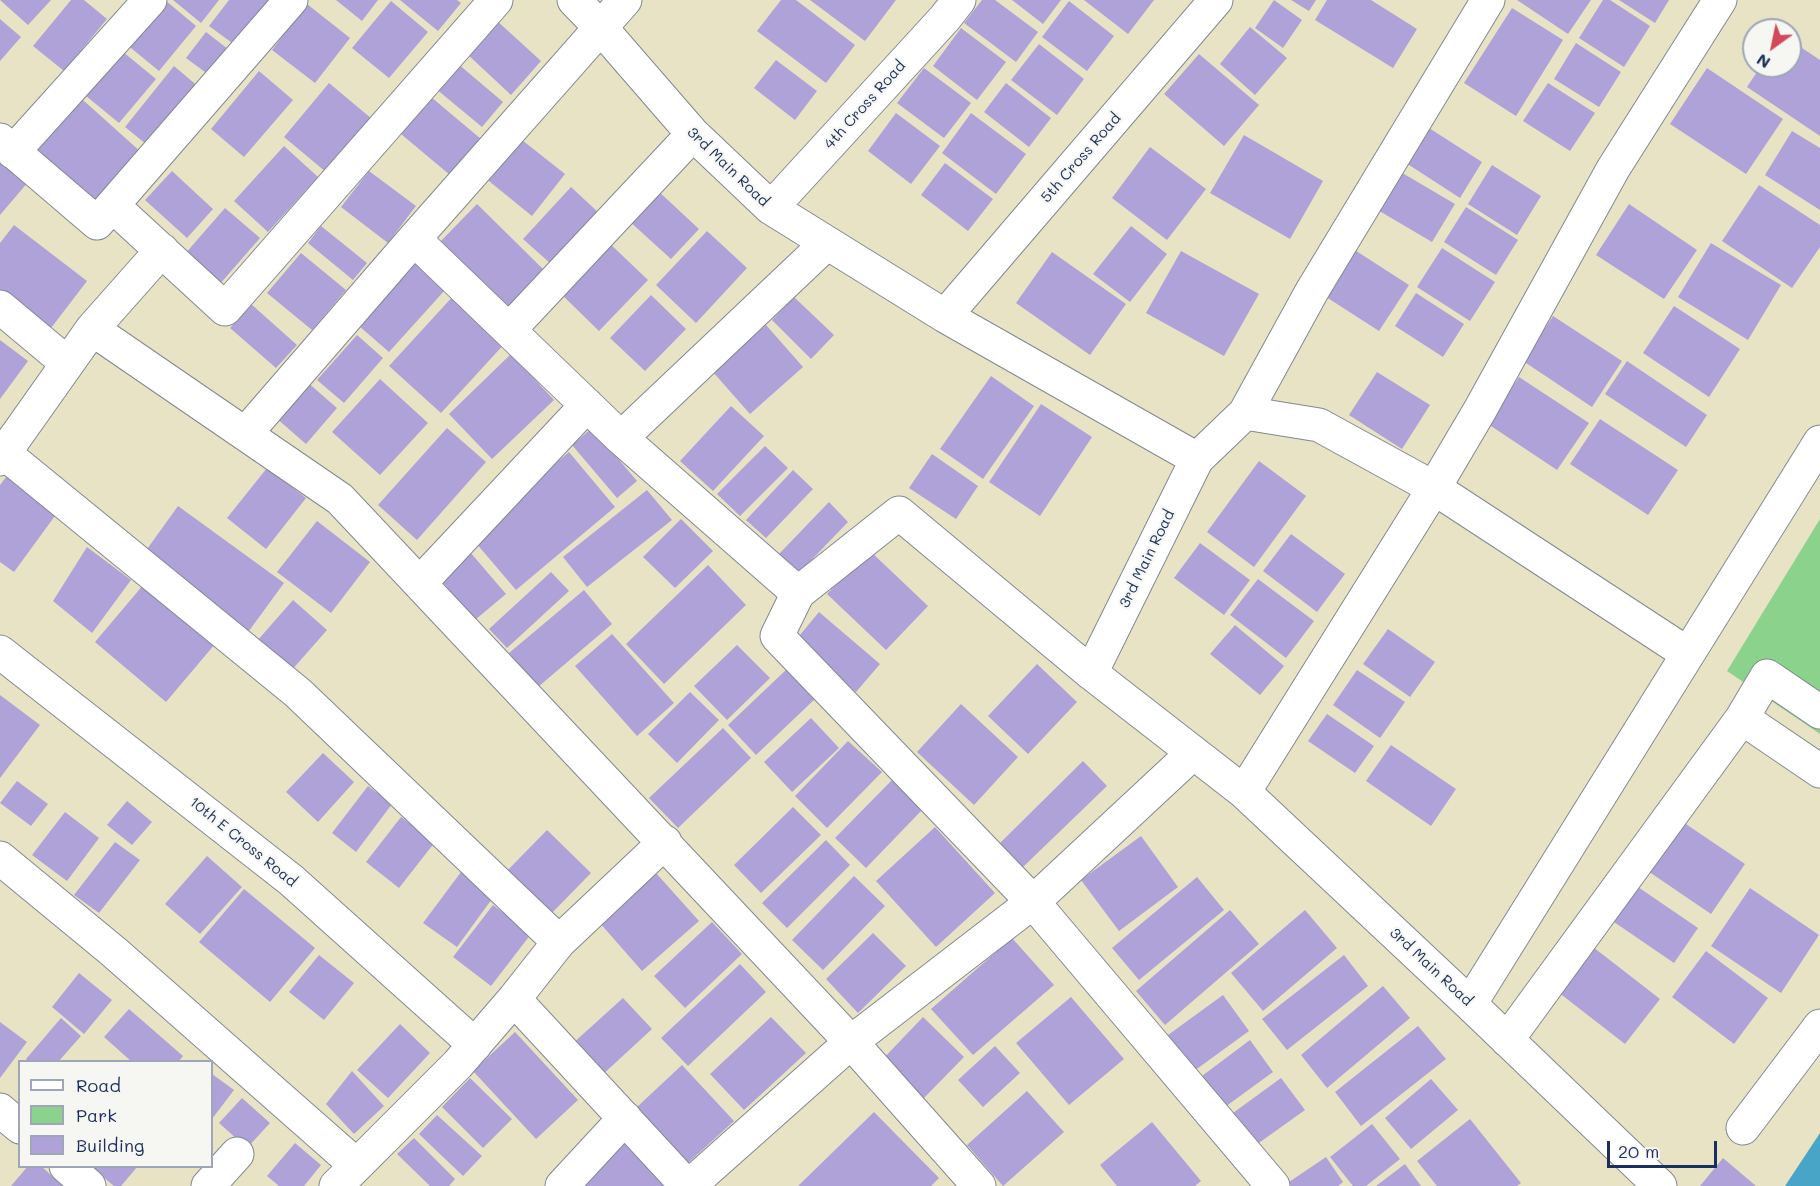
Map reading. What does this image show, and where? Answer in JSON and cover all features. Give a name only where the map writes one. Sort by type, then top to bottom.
[{"type":"street","points":[[150,0],[6,146],[97,223],[291,0]]},
{"type":"street","points":[[113,206],[225,309],[496,0]]},
{"type":"street","name":"3rd Main Road","points":[[574,0],[693,134],[771,208],[945,316],[1197,459],[1091,673],[1244,792],[1660,1186]]},
{"type":"street","points":[[246,433],[625,0]]},
{"type":"street","name":"4th Cross Road","points":[[771,208],[958,0]]},
{"type":"street","name":"5th Cross Road","points":[[945,316],[1216,0]]},
{"type":"street","points":[[1197,459],[1245,413],[1318,281],[1488,0]]},
{"type":"street","points":[[1244,792],[1434,488],[1480,410],[1613,169],[1720,0]]},
{"type":"street","points":[[509,330],[693,134]]},
{"type":"street","points":[[414,239],[621,438],[798,593]]},
{"type":"street","points":[[621,438],[827,243]]},
{"type":"street","points":[[162,250],[92,328],[2,456],[298,693],[559,942]]},
{"type":"street","points":[[0,308],[68,363]]},
{"type":"street","points":[[92,328],[340,499],[851,1042],[979,1186]]},
{"type":"street","points":[[420,584],[587,405]]},
{"type":"street","points":[[1245,413],[1319,425],[1434,488],[1688,654]]},
{"type":"street","points":[[1470,1004],[1820,442]]},
{"type":"street","points":[[1091,673],[899,513],[798,593],[777,636],[1033,902],[1273,1186]]},
{"type":"street","name":"10th E Cross Road","points":[[0,652],[291,880],[475,1045]]},
{"type":"street","points":[[1507,1040],[1742,718],[1767,676],[1820,712]]},
{"type":"street","points":[[1742,718],[1820,771]]},
{"type":"street","points":[[514,999],[688,1186],[851,1042],[1033,902],[1193,753]]},
{"type":"street","points":[[0,858],[114,952],[346,1175],[458,1064],[559,942],[665,843]]},
{"type":"street","points":[[1743,1128],[1820,1026]]},
{"type":"street","points":[[0,1110],[18,1125]]},
{"type":"street","points":[[562,1186],[625,1118]]},
{"type":"street","points":[[208,1186],[237,1154]]},
{"type":"street","points":[[67,1168],[89,1186]]},
{"type":"green space","points":[[1820,519],[1820,734],[1727,671]]},
{"type":"water","points":[[1820,1133],[1820,1186],[1785,1186]]},
{"type":"building","points":[[0,0],[51,0],[28,25]]},
{"type":"building","points":[[71,0],[84,0],[107,19],[64,71],[33,46]]},
{"type":"building","points":[[165,0],[196,26],[159,71],[120,39]]},
{"type":"building","points":[[173,0],[219,0],[201,23]]},
{"type":"building","points":[[229,0],[270,0],[235,45],[209,26]]},
{"type":"building","points":[[336,0],[378,0],[362,21]]},
{"type":"building","points":[[400,0],[457,0],[461,3],[438,31]]},
{"type":"building","points":[[781,0],[796,0],[855,45],[826,83],[757,31]]},
{"type":"building","points":[[810,0],[896,0],[865,41]]},
{"type":"building","points":[[982,0],[995,0],[1038,32],[1016,62],[964,23]]},
{"type":"building","points":[[1012,0],[1061,0],[1043,24]]},
{"type":"building","points":[[1084,0],[1154,0],[1128,34]]},
{"type":"building","points":[[1274,0],[1302,20],[1283,48],[1255,28]]},
{"type":"building","points":[[1291,0],[1316,0],[1309,11]]},
{"type":"building","points":[[1327,0],[1371,0],[1417,29],[1393,68],[1315,20]]},
{"type":"building","points":[[1517,0],[1591,0],[1568,34]]},
{"type":"building","points":[[1603,0],[1610,0],[1650,26],[1624,67],[1579,38]]},
{"type":"building","points":[[1619,0],[1669,0],[1655,23]]},
{"type":"building","points":[[391,1],[428,32],[389,78],[352,48]]},
{"type":"building","points":[[1069,1],[1114,36],[1087,71],[1042,37]]},
{"type":"building","points":[[307,4],[350,38],[315,83],[272,50]]},
{"type":"building","points":[[1512,8],[1563,40],[1516,116],[1464,83]]},
{"type":"building","points":[[0,19],[21,37],[0,61]]},
{"type":"building","points":[[495,19],[541,61],[511,95],[465,52]]},
{"type":"building","points":[[1250,27],[1287,58],[1255,95],[1220,64]]},
{"type":"building","points":[[961,28],[1006,62],[977,100],[933,66]]},
{"type":"building","points":[[206,32],[228,49],[209,75],[186,58]]},
{"type":"building","points":[[1576,43],[1621,72],[1599,107],[1554,79]]},
{"type":"building","points":[[1039,44],[1084,79],[1057,115],[1011,80]]},
{"type":"building","points":[[117,47],[156,79],[119,123],[80,91]]},
{"type":"building","points":[[1802,48],[1820,60],[1820,136],[1747,87],[1753,78],[1802,78]]},
{"type":"building","points":[[1199,54],[1259,105],[1224,146],[1164,94]]},
{"type":"building","points":[[776,60],[817,91],[795,120],[754,88]]},
{"type":"building","points":[[457,63],[503,102],[482,127],[435,88]]},
{"type":"building","points":[[174,66],[200,88],[151,148],[125,127]]},
{"type":"building","points":[[924,68],[971,103],[944,138],[897,103]]},
{"type":"building","points":[[1707,68],[1783,119],[1746,174],[1670,124]]},
{"type":"building","points":[[259,71],[293,100],[244,157],[211,129]]},
{"type":"building","points":[[329,83],[372,119],[326,172],[284,137]]},
{"type":"building","points":[[1006,83],[1051,118],[1029,147],[984,112]]},
{"type":"building","points":[[1548,83],[1595,113],[1570,151],[1523,121]]},
{"type":"building","points":[[425,92],[481,139],[450,175],[395,129]]},
{"type":"building","points":[[83,100],[142,153],[95,206],[35,153]]},
{"type":"building","points":[[896,113],[940,146],[911,184],[868,151]]},
{"type":"building","points":[[971,113],[1026,154],[996,194],[942,153]]},
{"type":"building","points":[[1429,128],[1482,162],[1460,198],[1406,163]]},
{"type":"building","points":[[1792,131],[1820,148],[1820,210],[1765,175]]},
{"type":"building","points":[[1244,135],[1323,181],[1290,239],[1210,193]]},
{"type":"building","points":[[517,136],[565,174],[532,216],[484,177]]},
{"type":"building","points":[[284,146],[318,177],[268,232],[234,201]]},
{"type":"building","points":[[1150,147],[1206,189],[1167,240],[1112,198]]},
{"type":"building","points":[[0,156],[29,181],[0,215]]},
{"type":"building","points":[[945,163],[993,199],[968,231],[921,195]]},
{"type":"building","points":[[1492,165],[1541,196],[1517,235],[1468,204]]},
{"type":"building","points":[[172,171],[213,209],[187,238],[145,200]]},
{"type":"building","points":[[369,171],[416,206],[388,243],[341,207]]},
{"type":"building","points":[[1399,171],[1455,204],[1432,242],[1376,209]]},
{"type":"building","points":[[1759,185],[1820,225],[1820,247],[1792,288],[1722,241]]},
{"type":"building","points":[[571,187],[599,213],[551,264],[523,239]]},
{"type":"building","points":[[656,189],[699,229],[671,259],[628,220]]},
{"type":"building","points":[[477,204],[546,272],[507,312],[438,244]]},
{"type":"building","points":[[1629,204],[1697,250],[1664,299],[1596,255]]},
{"type":"building","points":[[1466,207],[1518,240],[1496,275],[1444,242]]},
{"type":"building","points":[[225,208],[260,238],[219,285],[184,255]]},
{"type":"building","points":[[14,225],[87,281],[48,332],[0,295],[0,243]]},
{"type":"building","points":[[321,226],[367,263],[353,280],[308,243]]},
{"type":"building","points":[[1131,226],[1167,254],[1130,302],[1093,274]]},
{"type":"building","points":[[707,231],[747,268],[696,323],[656,285]]},
{"type":"building","points":[[606,240],[648,280],[599,331],[557,290]]},
{"type":"building","points":[[1711,243],[1781,285],[1748,340],[1678,297]]},
{"type":"building","points":[[1350,247],[1409,285],[1379,331],[1320,293]]},
{"type":"building","points":[[1442,248],[1495,282],[1470,321],[1417,287]]},
{"type":"building","points":[[1181,251],[1259,294],[1224,356],[1146,313]]},
{"type":"building","points":[[1052,252],[1126,304],[1090,355],[1016,303]]},
{"type":"building","points":[[301,253],[346,290],[312,330],[267,293]]},
{"type":"building","points":[[415,263],[445,290],[389,352],[359,326]]},
{"type":"building","points":[[1416,293],[1464,324],[1443,357],[1395,326]]},
{"type":"building","points":[[455,294],[507,341],[441,413],[389,366]]},
{"type":"building","points":[[651,295],[686,329],[645,371],[610,338]]},
{"type":"building","points":[[794,297],[834,335],[811,359],[772,320]]},
{"type":"building","points":[[251,304],[297,345],[276,368],[230,328]]},
{"type":"building","points":[[1674,306],[1740,349],[1709,397],[1643,353]]},
{"type":"building","points":[[1553,316],[1622,361],[1592,407],[1523,361]]},
{"type":"building","points":[[766,325],[803,367],[750,414],[713,372]]},
{"type":"building","points":[[357,335],[383,358],[344,403],[317,380]]},
{"type":"building","points":[[0,340],[28,361],[0,399]]},
{"type":"building","points":[[511,354],[554,400],[492,459],[449,414]]},
{"type":"building","points":[[1627,361],[1707,415],[1686,447],[1605,394]]},
{"type":"building","points":[[1377,372],[1430,405],[1402,449],[1349,415]]},
{"type":"building","points":[[991,376],[1034,406],[983,479],[940,449]]},
{"type":"building","points":[[1519,377],[1589,423],[1557,470],[1488,424]]},
{"type":"building","points":[[380,379],[428,423],[380,475],[332,432]]},
{"type":"building","points":[[306,381],[337,408],[306,444],[275,417]]},
{"type":"building","points":[[1041,404],[1092,437],[1040,516],[989,482]]},
{"type":"building","points":[[731,406],[764,436],[713,491],[680,461]]},
{"type":"building","points":[[1600,419],[1678,470],[1648,515],[1570,464]]},
{"type":"building","points":[[447,428],[486,462],[417,540],[378,505]]},
{"type":"building","points":[[592,428],[637,481],[617,498],[572,445]]},
{"type":"building","points":[[765,446],[788,468],[740,516],[717,494]]},
{"type":"building","points":[[569,452],[615,507],[516,590],[470,536]]},
{"type":"building","points":[[932,454],[978,486],[956,519],[909,488]]},
{"type":"building","points":[[1259,461],[1306,496],[1254,567],[1207,532]]},
{"type":"building","points":[[267,468],[306,498],[266,549],[227,518]]},
{"type":"building","points":[[793,470],[813,489],[766,538],[746,520]]},
{"type":"building","points":[[9,473],[60,509],[14,572],[0,562],[0,485]]},
{"type":"building","points":[[647,490],[672,520],[587,587],[563,557]]},
{"type":"building","points":[[829,502],[848,522],[799,573],[779,554]]},
{"type":"building","points":[[178,506],[284,583],[246,635],[140,559]]},
{"type":"building","points":[[681,519],[713,551],[675,588],[643,557]]},
{"type":"building","points":[[317,521],[370,562],[331,613],[277,572]]},
{"type":"building","points":[[1291,534],[1345,574],[1317,612],[1263,571]]},
{"type":"building","points":[[1200,543],[1250,580],[1224,615],[1174,578]]},
{"type":"building","points":[[87,547],[131,580],[92,633],[53,601]]},
{"type":"building","points":[[869,550],[928,606],[886,650],[827,594]]},
{"type":"building","points":[[470,552],[506,594],[475,620],[440,579]]},
{"type":"building","points":[[708,565],[746,605],[664,684],[626,644]]},
{"type":"building","points":[[551,572],[569,591],[507,648],[489,629]]},
{"type":"building","points":[[1258,579],[1314,621],[1286,658],[1230,615]]},
{"type":"building","points":[[144,584],[215,644],[166,702],[95,642]]},
{"type":"building","points":[[584,590],[612,624],[538,687],[509,653]]},
{"type":"building","points":[[293,600],[327,630],[291,671],[257,641]]},
{"type":"building","points":[[819,612],[880,664],[856,692],[795,641]]},
{"type":"building","points":[[1235,625],[1284,666],[1260,695],[1210,654]]},
{"type":"building","points":[[1388,629],[1435,662],[1410,697],[1363,664]]},
{"type":"building","points":[[612,634],[674,703],[637,736],[575,666]]},
{"type":"building","points":[[737,645],[770,678],[727,720],[694,686]]},
{"type":"building","points":[[1037,664],[1077,702],[1028,754],[988,716]]},
{"type":"building","points":[[788,668],[816,698],[756,755],[728,725]]},
{"type":"building","points":[[1357,670],[1405,702],[1380,738],[1333,705]]},
{"type":"building","points":[[690,692],[719,720],[677,763],[648,734]]},
{"type":"building","points":[[0,695],[40,725],[0,778]]},
{"type":"building","points":[[961,704],[1018,757],[974,805],[917,752]]},
{"type":"building","points":[[1327,714],[1374,746],[1355,773],[1308,741]]},
{"type":"building","points":[[811,718],[839,748],[792,792],[764,762]]},
{"type":"building","points":[[723,728],[751,758],[678,828],[649,798]]},
{"type":"building","points":[[848,741],[882,772],[827,828],[795,796]]},
{"type":"building","points":[[1391,745],[1456,789],[1431,826],[1366,781]]},
{"type":"building","points":[[323,753],[354,782],[318,822],[286,792]]},
{"type":"building","points":[[1083,761],[1107,786],[1023,867],[999,844]]},
{"type":"building","points":[[892,780],[922,810],[866,868],[835,838]]},
{"type":"building","points":[[17,781],[48,804],[31,826],[0,803]]},
{"type":"building","points":[[368,786],[392,804],[356,852],[332,833]]},
{"type":"building","points":[[127,801],[152,822],[132,845],[107,825]]},
{"type":"building","points":[[793,807],[821,835],[761,893],[734,865]]},
{"type":"building","points":[[65,812],[99,838],[67,881],[32,855]]},
{"type":"building","points":[[401,817],[435,842],[399,888],[366,862]]},
{"type":"building","points":[[1677,818],[1745,864],[1711,914],[1642,867]]},
{"type":"building","points":[[935,827],[995,893],[936,947],[876,881]]},
{"type":"building","points":[[547,830],[591,873],[547,918],[503,875]]},
{"type":"building","points":[[1141,836],[1178,887],[1119,931],[1081,880]]},
{"type":"building","points":[[826,840],[850,865],[787,928],[762,903]]},
{"type":"building","points":[[115,842],[140,860],[99,913],[74,895]]},
{"type":"building","points":[[207,856],[242,887],[200,934],[165,904]]},
{"type":"building","points":[[464,868],[497,892],[457,947],[423,923]]},
{"type":"building","points":[[656,873],[699,921],[642,971],[599,922]]},
{"type":"building","points":[[854,876],[885,906],[823,970],[792,940]]},
{"type":"building","points":[[1197,877],[1224,910],[1139,980],[1112,948]]},
{"type":"building","points":[[1638,887],[1698,928],[1674,963],[1614,922]]},
{"type":"building","points":[[1750,888],[1819,935],[1781,993],[1711,946]]},
{"type":"building","points":[[244,889],[315,948],[270,1002],[199,942]]},
{"type":"building","points":[[493,905],[531,934],[491,986],[453,957]]},
{"type":"building","points":[[1230,910],[1259,944],[1165,1025],[1136,991]]},
{"type":"building","points":[[1305,910],[1337,948],[1263,1011],[1231,973]]},
{"type":"building","points":[[712,922],[742,954],[685,1008],[654,976]]},
{"type":"building","points":[[873,933],[906,966],[858,1013],[826,979]]},
{"type":"building","points":[[1012,938],[1054,985],[973,1055],[931,1009]]},
{"type":"building","points":[[1593,947],[1660,999],[1625,1044],[1558,992]]},
{"type":"building","points":[[1706,951],[1768,998],[1734,1044],[1672,997]]},
{"type":"building","points":[[319,955],[354,983],[324,1020],[289,992]]},
{"type":"building","points":[[1344,955],[1368,986],[1287,1050],[1262,1019]]},
{"type":"building","points":[[740,964],[766,992],[688,1066],[661,1038]]},
{"type":"building","points":[[79,973],[112,1000],[84,1034],[52,1007]]},
{"type":"building","points":[[1383,986],[1410,1018],[1327,1088],[1301,1055]]},
{"type":"building","points":[[1223,995],[1249,1031],[1194,1071],[1168,1035]]},
{"type":"building","points":[[1071,997],[1124,1059],[1069,1105],[1016,1043]]},
{"type":"building","points":[[623,998],[652,1029],[600,1077],[571,1045]]},
{"type":"building","points":[[129,1009],[183,1056],[180,1060],[130,1060],[104,1037]]},
{"type":"building","points":[[771,1017],[806,1053],[744,1110],[710,1074]]},
{"type":"building","points":[[923,1017],[964,1057],[921,1101],[880,1062]]},
{"type":"building","points":[[61,1018],[81,1036],[60,1060],[26,1059]]},
{"type":"building","points":[[0,1022],[27,1042],[0,1078]]},
{"type":"building","points":[[400,1024],[430,1053],[388,1098],[357,1070]]},
{"type":"building","points":[[1418,1026],[1446,1059],[1361,1126],[1335,1092]]},
{"type":"building","points":[[515,1032],[578,1100],[536,1139],[473,1071]]},
{"type":"building","points":[[1250,1040],[1273,1072],[1225,1107],[1202,1076]]},
{"type":"building","points":[[995,1046],[1020,1073],[983,1107],[958,1080]]},
{"type":"building","points":[[682,1065],[734,1121],[688,1163],[637,1107]]},
{"type":"building","points":[[352,1071],[384,1106],[354,1134],[326,1104]]},
{"type":"building","points":[[213,1075],[234,1090],[213,1118]]},
{"type":"building","points":[[470,1078],[512,1119],[483,1148],[442,1107]]},
{"type":"building","points":[[1281,1078],[1305,1110],[1256,1145],[1233,1113]]},
{"type":"building","points":[[1431,1079],[1458,1110],[1411,1149],[1385,1118]]},
{"type":"building","points":[[1027,1091],[1064,1132],[1003,1186],[967,1145]]},
{"type":"building","points":[[242,1098],[270,1123],[247,1148],[219,1123]]},
{"type":"building","points":[[874,1112],[939,1178],[931,1186],[798,1186]]},
{"type":"building","points":[[437,1115],[482,1156],[463,1176],[419,1134]]},
{"type":"building","points":[[1470,1119],[1521,1183],[1517,1186],[1437,1186],[1417,1161]]},
{"type":"building","points":[[1152,1122],[1201,1181],[1195,1186],[1117,1186],[1100,1165]]},
{"type":"building","points":[[1372,1124],[1400,1159],[1366,1186],[1353,1186],[1330,1157]]},
{"type":"building","points":[[628,1137],[675,1186],[577,1186]]},
{"type":"building","points":[[414,1138],[455,1179],[449,1186],[430,1186],[397,1154]]},
{"type":"building","points":[[295,1143],[321,1165],[304,1186],[279,1186],[267,1176]]},
{"type":"building","points":[[1326,1157],[1343,1182],[1338,1186],[1291,1186],[1289,1182]]},
{"type":"building","points":[[1723,1158],[1756,1186],[1700,1186]]},
{"type":"building","points":[[1405,1164],[1421,1186],[1376,1186]]},
{"type":"building","points":[[26,1168],[43,1168],[63,1186],[11,1186]]},
{"type":"building","points":[[92,1168],[136,1168],[121,1186],[114,1186]]}]
